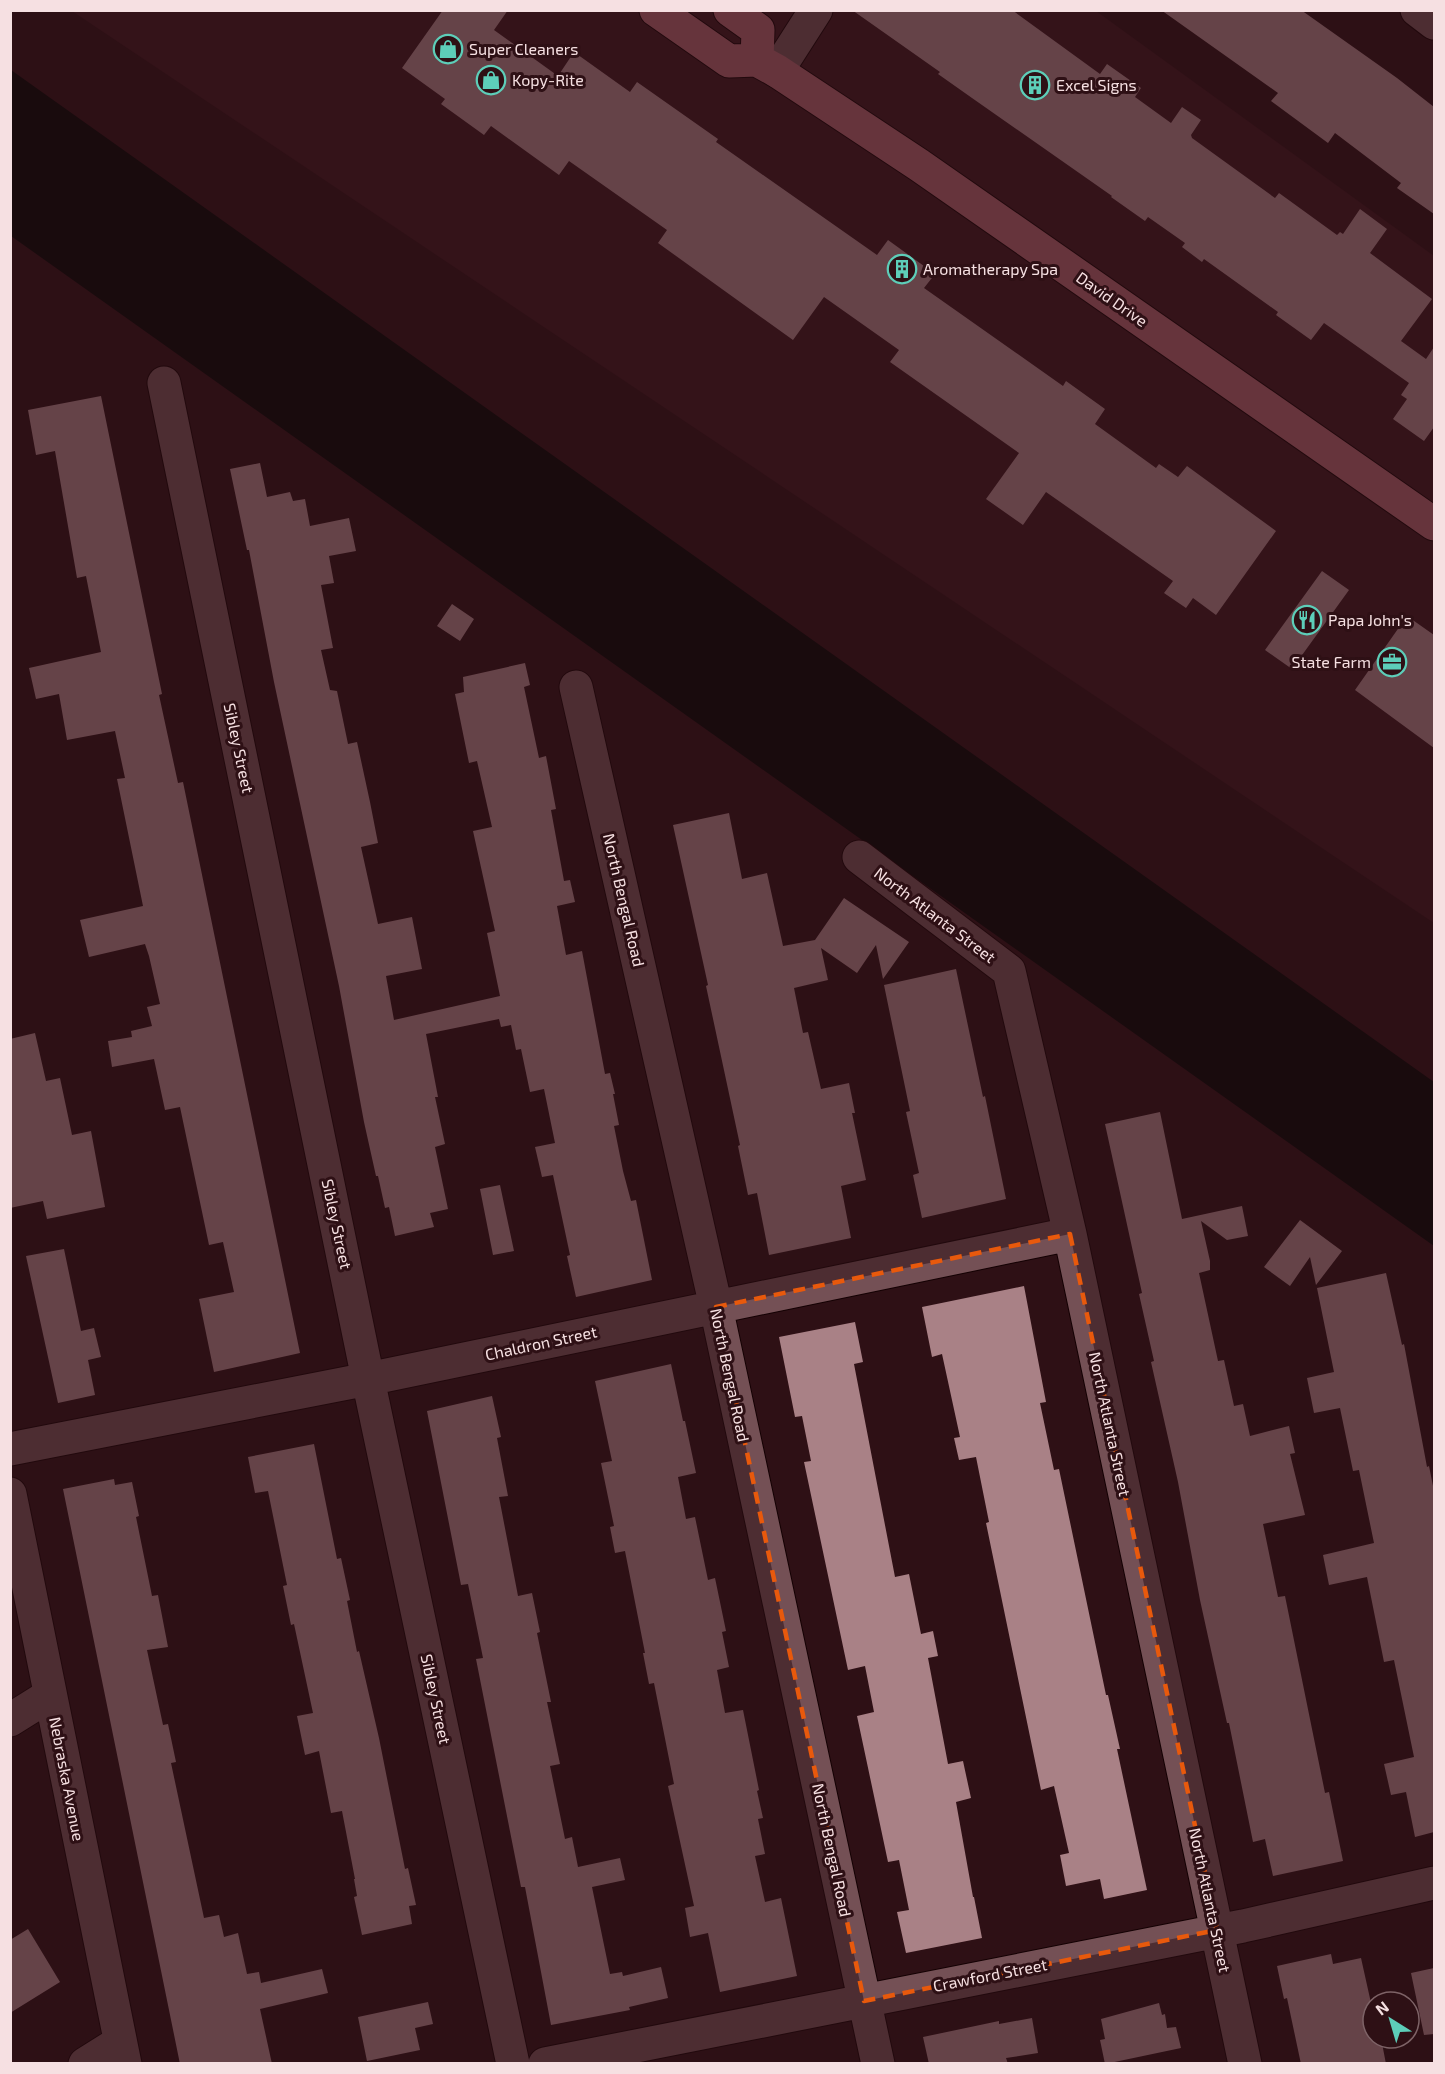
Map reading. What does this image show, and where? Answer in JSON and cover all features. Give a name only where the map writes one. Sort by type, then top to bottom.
[{"type":"main road","points":[[656,10],[729,61],[767,65],[758,30],[730,10]]},
{"type":"main road","name":"David Drive","points":[[767,65],[929,172],[1434,524]]},
{"type":"street","points":[[767,65],[816,10]]},
{"type":"street","points":[[1418,10],[1434,23]]},
{"type":"street","name":"Sibley Street","points":[[164,383],[513,2064]]},
{"type":"street","name":"North Bengal Road","points":[[576,687],[716,1307],[878,2064]]},
{"type":"street","name":"North Atlanta Street","points":[[859,857],[1010,971],[1070,1234],[1245,2064]]},
{"type":"street","name":"Chaldron Street","points":[[10,1449],[369,1379],[1070,1234]]},
{"type":"street","name":"Nebraska Avenue","points":[[10,1494],[122,2053]]},
{"type":"street","points":[[10,1720],[50,1695]]},
{"type":"street","name":"Crawford Street","points":[[545,2064],[1217,1930],[1434,1883]]},
{"type":"street","points":[[85,2064],[122,2053]]},
{"type":"highlighted area","points":[[1070,1234],[1217,1930],[864,2001],[716,1307]]},
{"type":"shaded area","points":[[72,11],[1096,11],[1434,256],[1434,923]]},
{"type":"shaded area","points":[[11,70],[1434,1082],[1434,1246],[11,236]]},
{"type":"building","points":[[443,10],[508,10],[494,30],[558,76],[574,52],[630,92],[637,82],[718,139],[716,142],[877,255],[888,240],[935,274],[924,288],[1063,386],[1066,381],[1105,409],[1095,424],[1156,468],[1159,464],[1178,477],[1187,466],[1276,531],[1216,615],[1193,598],[1186,608],[1164,593],[1173,581],[1046,492],[1023,525],[986,499],[1019,453],[890,362],[899,350],[824,297],[793,340],[658,243],[667,230],[569,161],[559,175],[491,126],[484,135],[441,104],[445,99],[402,68]]},
{"type":"building","points":[[852,10],[1012,10],[1100,74],[1107,64],[1141,88],[1135,97],[1171,123],[1182,107],[1201,120],[1191,135],[1192,138],[1275,198],[1279,193],[1337,235],[1340,232],[1343,234],[1360,209],[1387,229],[1370,253],[1432,299],[1401,341],[1426,359],[1434,347],[1434,427],[1424,441],[1393,419],[1407,399],[1401,395],[1409,383],[1324,323],[1311,340],[1276,315],[1278,312],[1204,259],[1202,262],[1182,247],[1185,243],[1148,217],[1145,221]]},
{"type":"building","points":[[1161,10],[1301,10],[1397,78],[1434,107],[1434,214],[1397,188],[1401,183],[1335,133],[1328,143],[1271,101],[1278,93]]},
{"type":"building","points":[[101,396],[162,694],[159,695],[178,783],[183,782],[300,1353],[214,1372],[199,1299],[234,1292],[223,1242],[209,1245],[180,1107],[165,1110],[154,1059],[112,1067],[108,1041],[132,1037],[131,1031],[152,1026],[147,1007],[160,1004],[149,956],[145,944],[89,957],[80,920],[143,906],[117,779],[125,778],[115,731],[67,740],[59,694],[36,699],[29,668],[101,652],[86,576],[77,578],[55,451],[36,455],[28,410]]},
{"type":"building","points":[[260,463],[267,497],[290,492],[293,501],[305,499],[310,526],[349,518],[356,551],[329,556],[334,583],[321,585],[333,648],[321,650],[330,690],[337,691],[348,744],[357,742],[370,802],[378,843],[361,847],[378,924],[412,917],[422,969],[386,976],[394,1020],[500,996],[487,933],[495,931],[473,831],[492,827],[477,761],[469,763],[455,694],[464,692],[463,677],[525,663],[530,685],[524,687],[539,758],[546,756],[556,809],[551,810],[564,881],[570,880],[575,902],[557,906],[566,955],[582,951],[605,1074],[610,1073],[615,1094],[613,1094],[619,1125],[614,1126],[623,1171],[631,1201],[636,1200],[652,1280],[576,1297],[567,1256],[570,1255],[553,1175],[542,1177],[535,1147],[555,1143],[544,1089],[530,1092],[521,1049],[516,1050],[511,1025],[501,1027],[499,1019],[426,1034],[438,1097],[435,1097],[445,1144],[435,1147],[448,1209],[430,1213],[434,1227],[395,1236],[389,1207],[385,1208],[378,1176],[376,1176],[364,1122],[339,986],[274,682],[249,550],[247,550],[230,469]]},
{"type":"building","name":"Papa John's","points":[[1322,571],[1349,590],[1292,669],[1265,650]]},
{"type":"building","points":[[452,604],[474,619],[460,641],[437,626]]},
{"type":"building","points":[[1407,616],[1434,635],[1434,748],[1355,690]]},
{"type":"building","points":[[729,813],[742,879],[767,873],[783,946],[815,940],[844,898],[909,942],[883,979],[876,945],[857,973],[821,948],[828,980],[794,988],[803,1033],[808,1032],[821,1089],[849,1083],[855,1113],[852,1113],[866,1180],[841,1186],[851,1238],[769,1255],[757,1193],[748,1195],[738,1146],[740,1145],[706,986],[708,985],[673,825]]},
{"type":"building","points":[[956,969],[1006,1199],[922,1218],[913,1175],[919,1173],[906,1112],[910,1111],[884,985]]},
{"type":"building","points":[[35,1033],[46,1081],[60,1078],[72,1135],[91,1131],[105,1207],[47,1219],[43,1201],[10,1208],[10,1039]]},
{"type":"building","points":[[1160,1112],[1182,1219],[1242,1206],[1248,1236],[1227,1240],[1201,1221],[1210,1270],[1199,1273],[1218,1361],[1224,1360],[1234,1406],[1243,1404],[1250,1436],[1289,1426],[1295,1453],[1290,1454],[1305,1515],[1263,1524],[1278,1597],[1285,1596],[1325,1793],[1329,1792],[1343,1861],[1273,1876],[1265,1839],[1253,1842],[1229,1723],[1227,1723],[1200,1600],[1178,1482],[1151,1362],[1154,1361],[1139,1294],[1142,1293],[1105,1124]]},
{"type":"building","points":[[500,1185],[514,1251],[493,1255],[480,1189]]},
{"type":"building","points":[[1300,1220],[1342,1251],[1316,1285],[1310,1257],[1290,1286],[1264,1267]]},
{"type":"building","points":[[64,1249],[81,1331],[94,1328],[101,1357],[88,1360],[95,1395],[58,1403],[26,1256]]},
{"type":"building","points":[[1386,1273],[1402,1345],[1404,1344],[1427,1467],[1429,1466],[1434,1491],[1434,1832],[1415,1837],[1406,1792],[1391,1795],[1384,1764],[1414,1757],[1394,1660],[1384,1662],[1367,1577],[1329,1585],[1323,1555],[1374,1543],[1359,1470],[1353,1471],[1340,1408],[1314,1413],[1307,1378],[1334,1372],[1317,1288]]},
{"type":"building","points":[[1024,1286],[1046,1402],[1040,1403],[1054,1470],[1059,1469],[1106,1695],[1108,1695],[1120,1749],[1117,1749],[1147,1890],[1104,1899],[1100,1879],[1066,1886],[1060,1855],[1069,1853],[1054,1786],[1041,1790],[986,1523],[989,1522],[976,1457],[959,1460],[954,1438],[960,1437],[942,1354],[932,1357],[922,1307]]},
{"type":"building","points":[[855,1322],[863,1362],[854,1364],[895,1577],[909,1574],[921,1634],[933,1631],[938,1656],[928,1658],[948,1764],[963,1761],[971,1798],[956,1802],[982,1938],[906,1953],[897,1912],[909,1910],[899,1860],[888,1862],[857,1716],[874,1712],[865,1666],[848,1670],[804,1462],[811,1461],[802,1416],[795,1417],[779,1337]]},
{"type":"building","points":[[671,1364],[696,1473],[678,1477],[686,1519],[695,1517],[708,1580],[715,1578],[726,1631],[722,1632],[729,1667],[717,1670],[725,1713],[743,1710],[763,1818],[758,1819],[765,1854],[755,1856],[765,1902],[781,1898],[797,1976],[720,1992],[708,1933],[690,1937],[685,1908],[694,1906],[668,1786],[674,1784],[654,1683],[649,1684],[625,1551],[615,1553],[610,1527],[614,1526],[601,1463],[612,1461],[595,1381]]},
{"type":"building","points":[[492,1396],[501,1437],[497,1438],[508,1496],[499,1497],[518,1596],[532,1593],[540,1632],[537,1633],[551,1702],[547,1702],[560,1764],[550,1766],[565,1839],[572,1837],[578,1867],[620,1858],[625,1880],[592,1887],[610,1974],[622,1972],[623,1976],[661,1967],[668,1998],[629,2007],[630,2010],[551,2025],[525,1887],[521,1887],[476,1659],[483,1658],[468,1584],[461,1585],[427,1411]]},
{"type":"building","points":[[314,1444],[337,1559],[341,1558],[350,1600],[347,1601],[357,1652],[359,1651],[379,1738],[405,1869],[408,1868],[416,1905],[409,1906],[412,1924],[362,1935],[354,1897],[357,1896],[355,1879],[342,1811],[331,1813],[319,1751],[305,1755],[297,1716],[313,1713],[294,1624],[291,1625],[283,1586],[287,1585],[268,1491],[255,1493],[248,1457]]},
{"type":"building","points":[[114,1479],[115,1485],[132,1482],[139,1516],[136,1517],[152,1596],[158,1595],[168,1647],[147,1650],[163,1725],[168,1724],[176,1762],[171,1763],[204,1918],[219,1915],[224,1937],[238,1933],[247,1974],[259,1972],[261,1983],[322,1969],[328,1993],[260,2009],[272,2064],[180,2064],[63,1489]]},
{"type":"building","points":[[28,1929],[60,1982],[10,2013],[10,1940]]},
{"type":"building","points":[[1331,1954],[1333,1964],[1361,1958],[1368,1990],[1361,1990],[1361,2050],[1383,2050],[1386,2064],[1301,2064],[1287,1998],[1284,1999],[1277,1966]]},
{"type":"building","points":[[1434,1968],[1434,2034],[1424,2035],[1421,2021],[1421,1990],[1415,1990],[1411,1973]]},
{"type":"building","points":[[428,2002],[433,2024],[415,2028],[420,2050],[367,2061],[358,2017]]},
{"type":"building","points":[[1159,2003],[1162,2015],[1165,2014],[1167,2028],[1176,2027],[1181,2048],[1105,2064],[1100,2040],[1105,2039],[1101,2019]]},
{"type":"building","points":[[1032,2018],[1038,2053],[1006,2058],[1008,2064],[929,2064],[923,2037],[999,2021],[999,2024]]},
{"type":"place","name":"Super Cleaners","points":[[448,49]]},
{"type":"place","name":"Kopy-Rite","points":[[491,80]]},
{"type":"place","name":"Excel Signs","points":[[1035,85]]},
{"type":"place","name":"Aromatherapy Spa","points":[[902,269]]},
{"type":"place","name":"Papa John's","points":[[1307,620]]},
{"type":"place","name":"State Farm","points":[[1392,662]]}]
